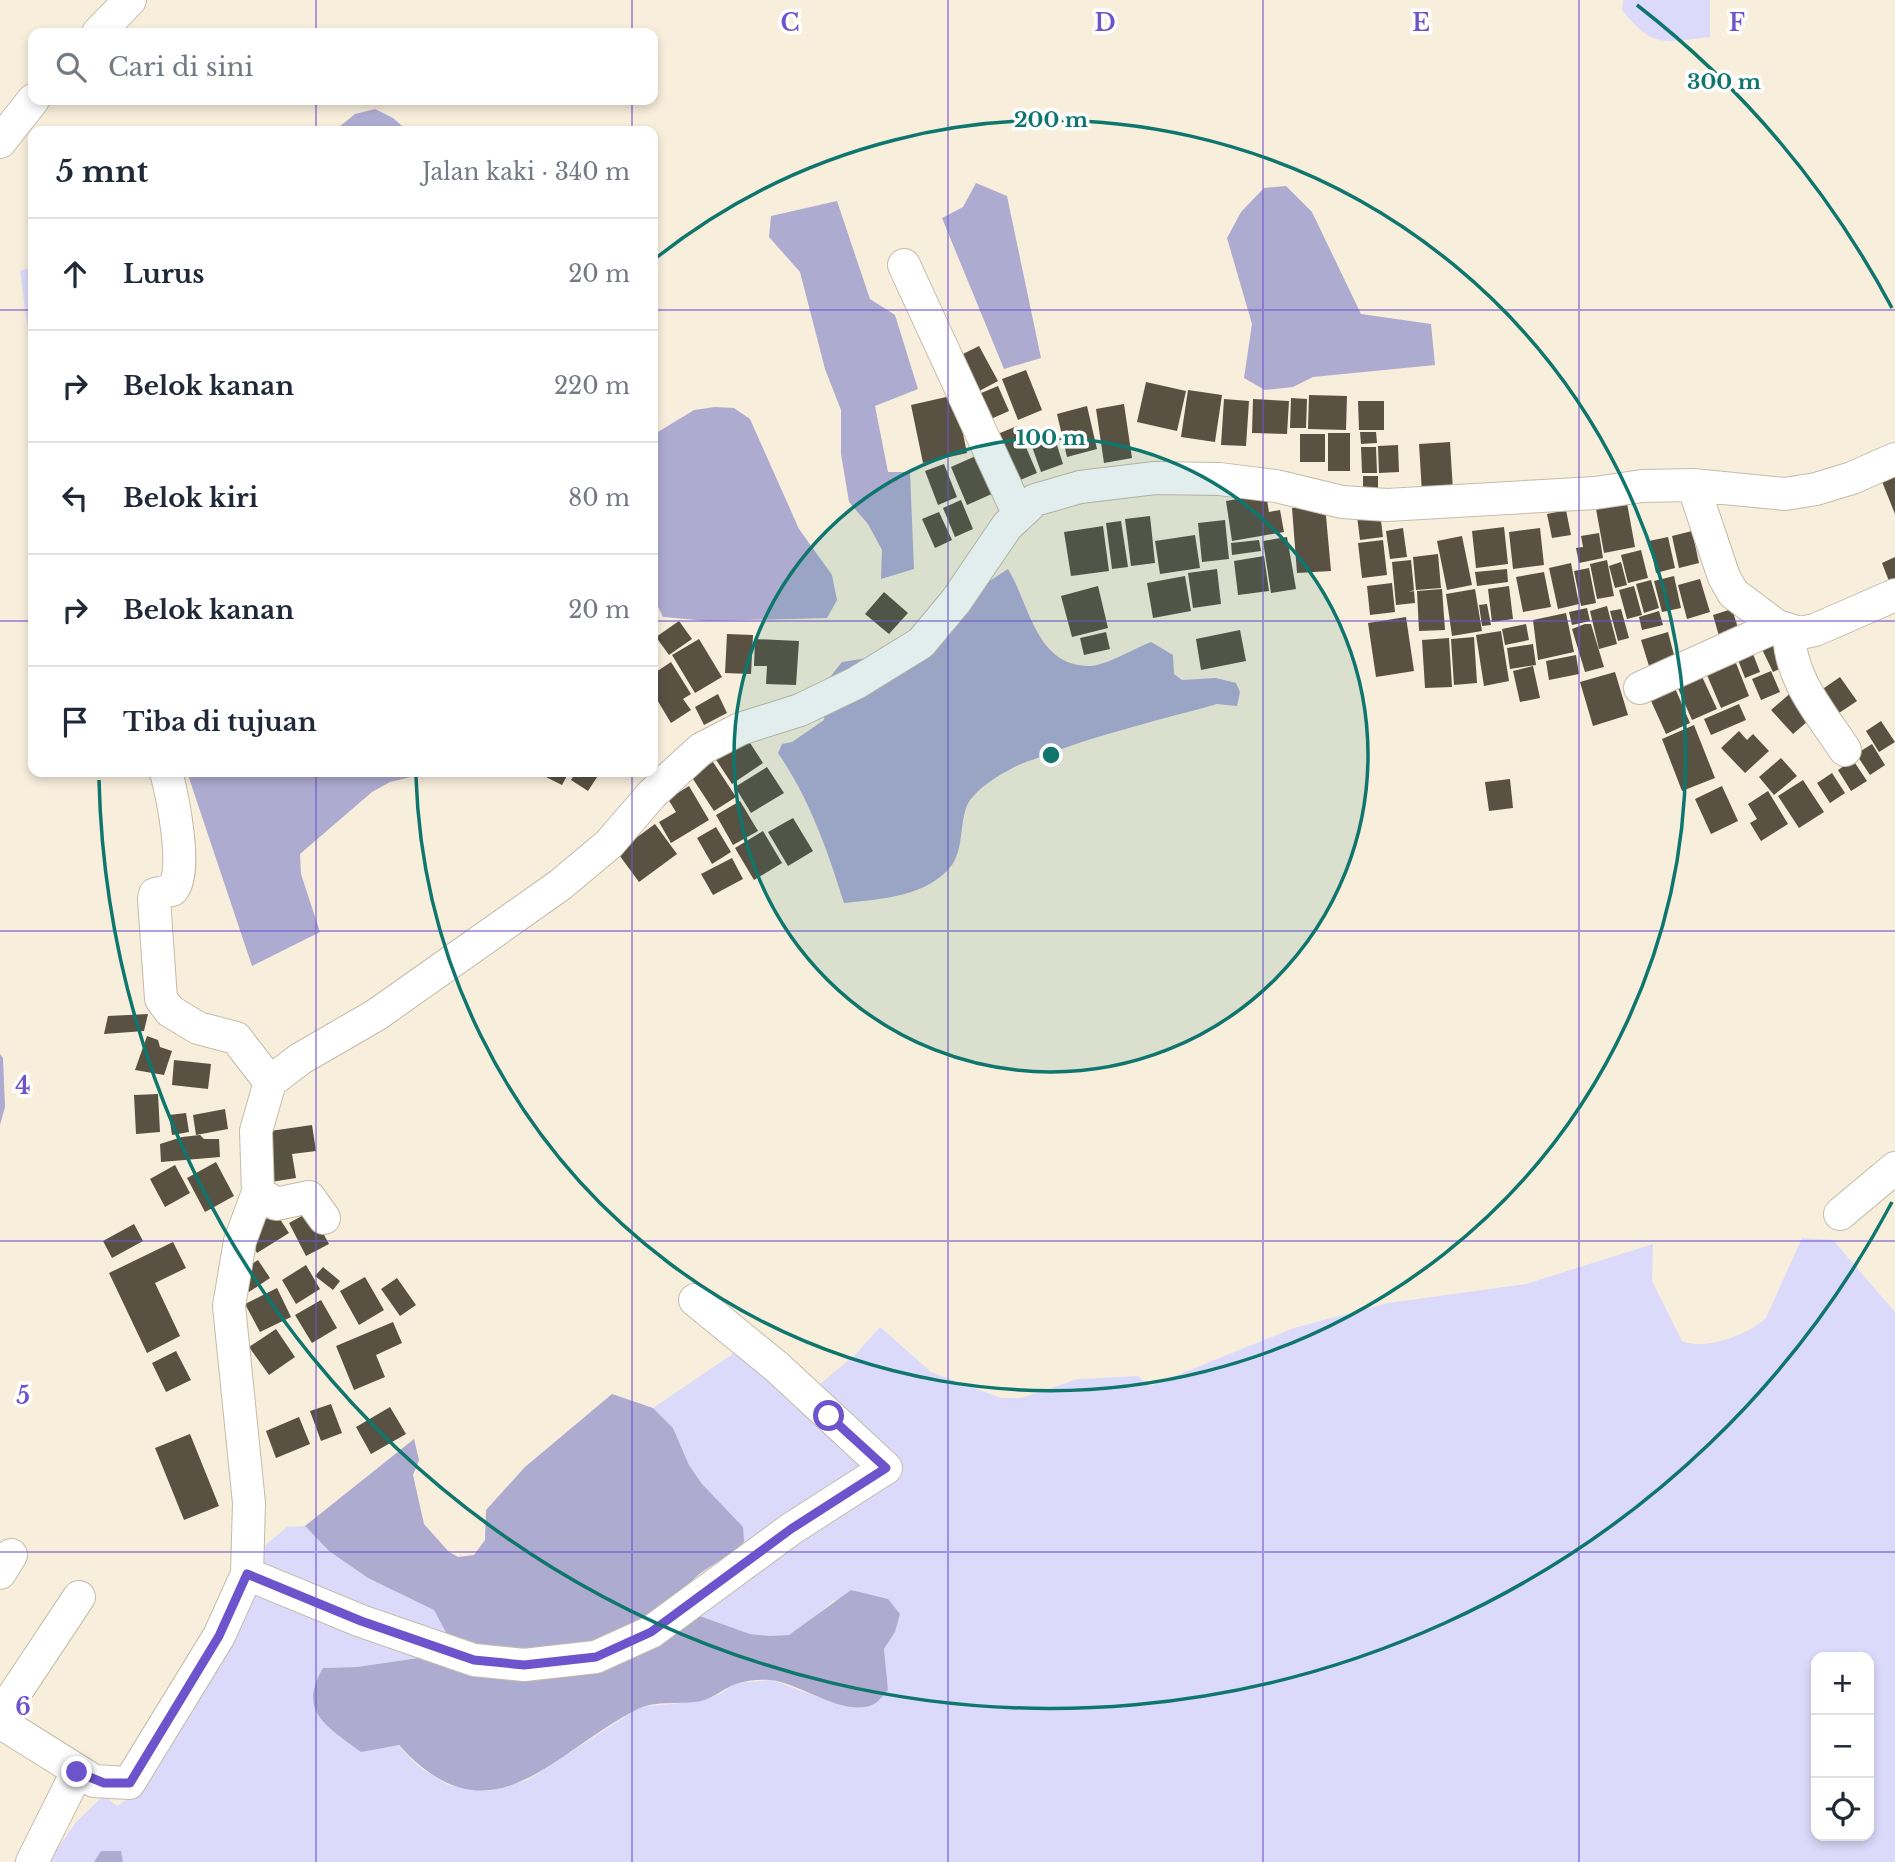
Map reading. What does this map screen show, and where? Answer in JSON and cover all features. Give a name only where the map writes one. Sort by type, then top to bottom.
[{"type":"street","points":[[103,28],[130,0]]},
{"type":"street","points":[[0,142],[29,105]]},
{"type":"street","points":[[904,265],[1019,515]]},
{"type":"street","points":[[0,1722],[77,1772],[104,1783],[130,1783],[219,1636],[247,1574],[249,1503],[229,1307],[240,1241],[258,1192],[256,1131],[270,1082],[300,1059],[376,1015],[560,885],[609,844],[652,794],[701,749],[740,729],[800,710],[856,683],[921,643],[956,601],[1007,526],[1035,500],[1080,487],[1155,478],[1219,479],[1276,486],[1342,502],[1387,505],[1693,485],[1785,494],[1816,489],[1852,478],[1895,458]]},
{"type":"street","points":[[1693,485],[1724,578],[1733,593],[1783,628],[1800,633],[1815,630],[1895,596]]},
{"type":"street","points":[[1640,688],[1783,628]]},
{"type":"street","points":[[1783,628],[1801,685],[1845,750]]},
{"type":"street","points":[[167,777],[177,823],[178,881],[172,890],[155,894],[154,899],[162,999],[170,1011],[198,1028],[236,1038],[270,1082]]},
{"type":"street","points":[[1840,1214],[1895,1168]]},
{"type":"street","points":[[258,1192],[276,1203],[309,1197],[324,1218]]},
{"type":"street","points":[[247,1574],[361,1621],[474,1660],[524,1665],[596,1657],[651,1632],[791,1529],[886,1468],[777,1367],[695,1300]]},
{"type":"street","points":[[0,1716],[79,1597]]},
{"type":"street","points":[[32,1862],[77,1772]]},
{"type":"shaded area","points":[[1623,0],[1710,0],[1710,37],[1670,41],[1651,37],[1622,10]]},
{"type":"shaded area","points":[[375,109],[402,126],[340,126],[355,114]]},
{"type":"shaded area","points":[[976,183],[1007,196],[1041,358],[1004,369],[942,218],[963,207]]},
{"type":"shaded area","points":[[1286,186],[1312,212],[1361,314],[1431,324],[1435,365],[1313,377],[1293,387],[1265,390],[1244,378],[1252,324],[1227,238],[1241,212],[1264,188]]},
{"type":"shaded area","points":[[837,201],[870,299],[895,315],[918,389],[875,406],[888,472],[910,472],[914,569],[881,579],[882,550],[868,524],[849,502],[841,454],[841,410],[825,369],[800,272],[769,237],[771,216]]},
{"type":"shaded area","points":[[28,269],[28,330],[20,271]]},
{"type":"shaded area","points":[[734,408],[750,419],[799,529],[832,575],[837,600],[827,618],[708,621],[663,617],[658,606],[658,432],[694,410]]},
{"type":"shaded area","points":[[1008,569],[1037,631],[1046,645],[1058,656],[1072,664],[1090,666],[1112,660],[1151,642],[1173,655],[1174,674],[1182,680],[1216,678],[1236,683],[1240,692],[1237,706],[1217,704],[1132,727],[1069,746],[1013,768],[984,786],[969,802],[956,859],[942,876],[917,890],[873,900],[844,903],[817,825],[778,753],[782,744],[792,742],[824,720],[830,677],[842,662],[873,657]]},
{"type":"shaded area","points":[[189,777],[410,777],[390,782],[372,792],[300,854],[301,874],[320,932],[252,966]]},
{"type":"shaded area","points":[[0,1054],[3,1058],[5,1107],[0,1125]]},
{"type":"shaded area","points":[[1802,1238],[1833,1240],[1895,1312],[1895,1862],[123,1862],[120,1851],[101,1852],[94,1862],[48,1862],[76,1822],[104,1795],[117,1806],[142,1789],[261,1549],[287,1527],[305,1526],[329,1551],[368,1578],[435,1610],[448,1634],[432,1656],[357,1667],[323,1668],[418,1766],[448,1785],[490,1791],[528,1780],[640,1707],[702,1701],[720,1694],[736,1683],[772,1680],[815,1696],[854,1706],[873,1705],[888,1690],[884,1649],[895,1632],[834,1600],[806,1625],[789,1635],[750,1634],[694,1614],[682,1596],[686,1587],[713,1568],[702,1484],[689,1465],[673,1428],[653,1408],[737,1351],[799,1402],[856,1354],[880,1327],[931,1372],[1001,1398],[1021,1398],[1078,1379],[1138,1376],[1150,1386],[1294,1328],[1388,1303],[1526,1284],[1653,1244],[1652,1281],[1682,1341],[1691,1344],[1714,1343],[1738,1335],[1766,1318]]},
{"type":"shaded area","points":[[612,1394],[653,1408],[673,1428],[689,1465],[702,1484],[743,1527],[744,1542],[693,1579],[687,1587],[682,1596],[694,1614],[750,1634],[789,1635],[851,1590],[888,1599],[900,1614],[895,1632],[884,1649],[888,1690],[874,1704],[847,1706],[781,1682],[759,1680],[734,1685],[701,1701],[645,1706],[607,1727],[549,1766],[521,1781],[492,1790],[463,1788],[432,1775],[399,1745],[361,1752],[327,1726],[315,1707],[313,1696],[323,1668],[357,1667],[432,1656],[447,1634],[434,1610],[368,1578],[329,1551],[305,1526],[414,1439],[419,1460],[413,1475],[424,1524],[449,1552],[458,1557],[474,1555],[485,1540],[486,1510],[525,1467]]},
{"type":"shaded area","points":[[101,1851],[121,1851],[123,1862],[94,1862]]},
{"type":"building","points":[[979,346],[998,381],[970,396],[951,360]]},
{"type":"building","points":[[1026,370],[1042,410],[1018,420],[1002,379]]},
{"type":"building","points":[[1146,382],[1186,391],[1177,431],[1137,422]]},
{"type":"building","points":[[998,386],[1009,411],[984,422],[974,396]]},
{"type":"building","points":[[1188,390],[1222,395],[1215,442],[1181,437]]},
{"type":"building","points":[[955,395],[967,453],[923,463],[911,405]]},
{"type":"building","points":[[1309,395],[1347,396],[1346,430],[1308,429]]},
{"type":"building","points":[[1291,398],[1307,399],[1306,428],[1290,428]]},
{"type":"building","points":[[1224,399],[1249,401],[1246,446],[1221,445]]},
{"type":"building","points":[[1253,399],[1289,401],[1287,434],[1252,433]]},
{"type":"building","points":[[1358,401],[1384,401],[1384,430],[1359,430]]},
{"type":"building","points":[[1124,404],[1132,458],[1104,463],[1096,409]]},
{"type":"building","points":[[1087,406],[1097,449],[1067,457],[1057,414]]},
{"type":"building","points":[[1017,426],[1037,473],[1008,485],[988,438]]},
{"type":"building","points":[[1360,432],[1376,432],[1377,443],[1361,444]]},
{"type":"building","points":[[1053,433],[1063,464],[1041,472],[1030,441]]},
{"type":"building","points":[[1328,433],[1350,433],[1350,471],[1328,471]]},
{"type":"building","points":[[1300,434],[1325,434],[1325,462],[1300,462]]},
{"type":"building","points":[[1450,442],[1453,491],[1422,493],[1419,444]]},
{"type":"building","points":[[1398,445],[1399,472],[1379,473],[1378,446]]},
{"type":"building","points":[[1361,447],[1376,447],[1377,473],[1362,473]]},
{"type":"building","points":[[987,451],[1003,489],[967,505],[951,467]]},
{"type":"building","points":[[944,464],[957,497],[938,505],[925,471]]},
{"type":"building","points":[[1895,474],[1895,514],[1881,479]]},
{"type":"building","points":[[1363,476],[1378,476],[1378,491],[1363,491]]},
{"type":"building","points":[[1266,494],[1269,512],[1280,510],[1284,532],[1232,541],[1226,501]]},
{"type":"building","points":[[961,500],[973,529],[955,537],[943,508]]},
{"type":"building","points":[[1627,503],[1635,547],[1604,553],[1596,509]]},
{"type":"building","points":[[1325,505],[1331,571],[1297,573],[1292,508]]},
{"type":"building","points":[[1566,510],[1571,535],[1552,538],[1547,514]]},
{"type":"building","points":[[939,512],[952,540],[935,548],[922,519]]},
{"type":"building","points":[[1380,513],[1383,537],[1360,540],[1357,516]]},
{"type":"building","points":[[1150,516],[1155,563],[1131,566],[1125,519]]},
{"type":"building","points":[[1225,520],[1229,559],[1202,562],[1198,523]]},
{"type":"building","points":[[1121,521],[1128,567],[1112,569],[1106,523]]},
{"type":"building","points":[[1103,526],[1109,571],[1071,576],[1064,532]]},
{"type":"building","points":[[1504,527],[1508,564],[1476,568],[1472,531]]},
{"type":"building","points":[[1403,528],[1407,557],[1390,559],[1386,531]]},
{"type":"building","points":[[1540,528],[1544,565],[1513,569],[1509,532]]},
{"type":"building","points":[[1692,531],[1699,563],[1679,568],[1672,536]]},
{"type":"building","points":[[1599,533],[1603,558],[1579,563],[1576,548],[1583,547],[1581,536]]},
{"type":"building","points":[[1195,535],[1200,568],[1160,574],[1155,541]]},
{"type":"building","points":[[1462,536],[1472,585],[1447,590],[1437,541]]},
{"type":"building","points":[[1287,537],[1296,589],[1271,593],[1263,541]]},
{"type":"building","points":[[1668,537],[1675,568],[1656,573],[1649,541]]},
{"type":"building","points":[[1259,540],[1261,551],[1232,555],[1231,543]]},
{"type":"building","points":[[1383,540],[1387,575],[1362,578],[1358,543]]},
{"type":"building","points":[[1641,550],[1648,578],[1628,583],[1621,555]]},
{"type":"building","points":[[1438,554],[1441,588],[1416,590],[1413,557]]},
{"type":"building","points":[[1264,556],[1269,591],[1238,595],[1234,561]]},
{"type":"building","points":[[1895,557],[1895,588],[1892,589],[1882,563]]},
{"type":"building","points":[[1411,560],[1414,590],[1409,592],[1414,591],[1415,603],[1396,605],[1392,562]]},
{"type":"building","points":[[1607,560],[1614,596],[1597,599],[1590,564]]},
{"type":"building","points":[[1621,562],[1627,585],[1615,588],[1609,566]]},
{"type":"building","points":[[1571,563],[1579,604],[1558,609],[1549,568]]},
{"type":"building","points":[[1589,568],[1596,603],[1581,606],[1574,571]]},
{"type":"building","points":[[1217,569],[1221,604],[1193,608],[1188,573]]},
{"type":"building","points":[[1507,569],[1508,582],[1477,586],[1475,572]]},
{"type":"building","points":[[1544,572],[1551,607],[1523,612],[1516,577]]},
{"type":"building","points":[[1185,576],[1191,611],[1153,618],[1147,583]]},
{"type":"building","points":[[1674,576],[1681,608],[1662,612],[1654,581]]},
{"type":"building","points":[[1700,579],[1710,612],[1687,619],[1678,585]]},
{"type":"building","points":[[1651,580],[1659,608],[1644,613],[1636,584]]},
{"type":"building","points":[[1392,583],[1395,612],[1370,615],[1367,586]]},
{"type":"building","points":[[1098,586],[1108,628],[1072,637],[1061,596]]},
{"type":"building","points":[[1509,586],[1513,619],[1492,622],[1488,589]]},
{"type":"building","points":[[1634,586],[1642,615],[1627,619],[1619,590]]},
{"type":"building","points":[[1442,589],[1445,630],[1419,631],[1417,591]]},
{"type":"building","points":[[1475,589],[1482,631],[1452,636],[1446,594]]},
{"type":"building","points":[[884,592],[908,613],[889,634],[865,614]]},
{"type":"building","points":[[1487,604],[1491,625],[1482,626],[1479,605]]},
{"type":"building","points":[[1607,606],[1617,644],[1599,649],[1590,611]]},
{"type":"building","points":[[1587,608],[1590,621],[1572,625],[1569,612]]},
{"type":"building","points":[[1621,609],[1629,638],[1618,641],[1610,611]]},
{"type":"building","points":[[1732,609],[1739,631],[1719,636],[1713,615]]},
{"type":"building","points":[[1659,611],[1663,625],[1642,630],[1639,617]]},
{"type":"building","points":[[1566,613],[1574,652],[1538,660],[1533,620]]},
{"type":"building","points":[[1406,617],[1414,671],[1376,677],[1368,623]]},
{"type":"building","points":[[679,621],[692,639],[669,655],[658,636]]},
{"type":"building","points":[[1526,624],[1529,640],[1505,645],[1502,629]]},
{"type":"building","points":[[1591,624],[1604,667],[1585,672],[1572,629]]},
{"type":"building","points":[[1240,630],[1246,661],[1201,670],[1196,639]]},
{"type":"building","points":[[1501,631],[1509,681],[1484,686],[1476,635]]},
{"type":"building","points":[[1777,631],[1788,665],[1773,672],[1758,641]]},
{"type":"building","points":[[1106,632],[1110,649],[1084,655],[1080,638]]},
{"type":"building","points":[[1668,632],[1675,659],[1649,666],[1641,640]]},
{"type":"building","points":[[727,634],[753,635],[751,674],[725,673]]},
{"type":"building","points":[[1474,637],[1477,683],[1454,685],[1451,639]]},
{"type":"building","points":[[1449,638],[1452,687],[1425,688],[1422,640]]},
{"type":"building","points":[[699,639],[722,677],[695,693],[672,655]]},
{"type":"building","points":[[755,639],[799,641],[796,685],[766,684],[767,666],[754,666]]},
{"type":"building","points":[[1533,644],[1536,665],[1510,669],[1507,648]]},
{"type":"building","points":[[1750,646],[1760,672],[1745,678],[1735,652]]},
{"type":"building","points":[[1576,655],[1579,674],[1549,680],[1546,661]]},
{"type":"building","points":[[671,662],[691,694],[683,699],[691,710],[671,723],[658,701],[658,671]]},
{"type":"building","points":[[1736,663],[1749,696],[1721,708],[1707,675]]},
{"type":"building","points":[[1533,666],[1540,698],[1520,702],[1513,671]]},
{"type":"building","points":[[1698,668],[1717,709],[1692,720],[1674,679]]},
{"type":"building","points":[[1771,671],[1780,692],[1761,700],[1752,679]]},
{"type":"building","points":[[1615,672],[1628,715],[1593,726],[1580,682]]},
{"type":"building","points":[[1840,677],[1857,701],[1830,719],[1814,695]]},
{"type":"building","points":[[1672,681],[1690,723],[1666,734],[1647,692]]},
{"type":"building","points":[[1794,690],[1815,715],[1793,734],[1771,710]]},
{"type":"building","points":[[718,694],[727,713],[704,725],[695,707]]},
{"type":"building","points":[[1739,704],[1746,720],[1711,735],[1704,719]]},
{"type":"building","points":[[1881,721],[1895,742],[1879,752],[1866,731]]},
{"type":"building","points":[[1694,725],[1715,778],[1682,791],[1662,739]]},
{"type":"building","points":[[1739,731],[1747,740],[1753,734],[1769,751],[1745,773],[1721,748]]},
{"type":"building","points":[[743,732],[763,763],[732,784],[711,752]]},
{"type":"building","points":[[1872,744],[1885,765],[1870,775],[1856,754]]},
{"type":"building","points":[[1781,758],[1797,776],[1774,795],[1759,777]]},
{"type":"building","points":[[1853,760],[1867,781],[1851,791],[1838,770]]},
{"type":"building","points":[[713,762],[736,797],[714,811],[691,776]]},
{"type":"building","points":[[767,767],[784,793],[751,813],[735,787]]},
{"type":"building","points":[[1832,773],[1845,793],[1830,803],[1817,783]]},
{"type":"building","points":[[546,777],[566,777],[562,785]]},
{"type":"building","points":[[573,777],[597,777],[588,791],[571,780]]},
{"type":"building","points":[[1510,779],[1513,808],[1489,811],[1485,782]]},
{"type":"building","points":[[1803,780],[1824,812],[1799,828],[1778,796]]},
{"type":"building","points":[[689,786],[709,820],[671,843],[659,822],[676,812],[668,799]]},
{"type":"building","points":[[1722,786],[1738,821],[1711,834],[1695,799]]},
{"type":"building","points":[[1768,791],[1788,824],[1761,841],[1750,823],[1757,819],[1748,804]]},
{"type":"building","points":[[740,801],[758,831],[733,845],[716,815]]},
{"type":"building","points":[[793,818],[813,851],[788,866],[768,832]]},
{"type":"building","points":[[655,824],[677,854],[639,882],[617,852]]},
{"type":"building","points":[[716,827],[731,852],[712,864],[697,838]]},
{"type":"building","points":[[763,831],[782,863],[754,880],[735,848]]},
{"type":"building","points":[[732,858],[743,879],[713,895],[701,874]]},
{"type":"building","points":[[148,1014],[144,1031],[104,1034],[108,1016]]},
{"type":"building","points":[[147,1036],[158,1040],[160,1047],[172,1051],[164,1075],[135,1070]]},
{"type":"building","points":[[174,1060],[211,1064],[208,1089],[172,1085]]},
{"type":"building","points":[[158,1094],[160,1132],[136,1134],[134,1095]]},
{"type":"building","points":[[225,1109],[228,1129],[196,1135],[193,1115]]},
{"type":"building","points":[[186,1113],[189,1132],[172,1135],[169,1115]]},
{"type":"building","points":[[312,1125],[316,1151],[292,1154],[296,1178],[271,1182],[263,1132]]},
{"type":"building","points":[[200,1135],[204,1139],[219,1139],[220,1157],[161,1162],[160,1144]]},
{"type":"building","points":[[216,1162],[234,1196],[205,1212],[187,1178]]},
{"type":"building","points":[[175,1165],[190,1193],[165,1207],[150,1179]]},
{"type":"building","points":[[311,1211],[329,1244],[306,1256],[289,1223]]},
{"type":"building","points":[[276,1213],[289,1233],[257,1253],[245,1232]]},
{"type":"building","points":[[134,1224],[143,1241],[112,1258],[103,1241]]},
{"type":"building","points":[[173,1242],[186,1268],[155,1283],[180,1336],[147,1353],[109,1273]]},
{"type":"building","points":[[258,1260],[270,1278],[249,1292],[237,1273]]},
{"type":"building","points":[[306,1265],[320,1289],[296,1304],[282,1280]]},
{"type":"building","points":[[323,1267],[340,1281],[333,1290],[315,1276]]},
{"type":"building","points":[[365,1277],[384,1310],[359,1325],[340,1291]]},
{"type":"building","points":[[397,1278],[416,1305],[400,1316],[381,1289]]},
{"type":"building","points":[[277,1288],[291,1317],[260,1332],[245,1304]]},
{"type":"building","points":[[321,1300],[337,1328],[312,1343],[295,1315]]},
{"type":"building","points":[[393,1322],[402,1343],[376,1355],[385,1377],[354,1390],[336,1346]]},
{"type":"building","points":[[276,1329],[295,1357],[269,1375],[249,1347]]},
{"type":"building","points":[[176,1351],[191,1380],[166,1392],[152,1363]]},
{"type":"building","points":[[331,1404],[342,1433],[321,1441],[310,1411]]},
{"type":"building","points":[[390,1407],[406,1434],[371,1454],[356,1427]]},
{"type":"building","points":[[299,1417],[310,1444],[276,1458],[266,1431]]},
{"type":"building","points":[[190,1434],[219,1506],[184,1520],[155,1448]]},
{"type":"route","points":[[77,1772],[94,1781],[130,1783],[219,1636],[247,1574],[419,1643],[474,1660],[524,1665],[596,1657],[651,1632],[791,1529],[886,1468],[829,1416]]}]
